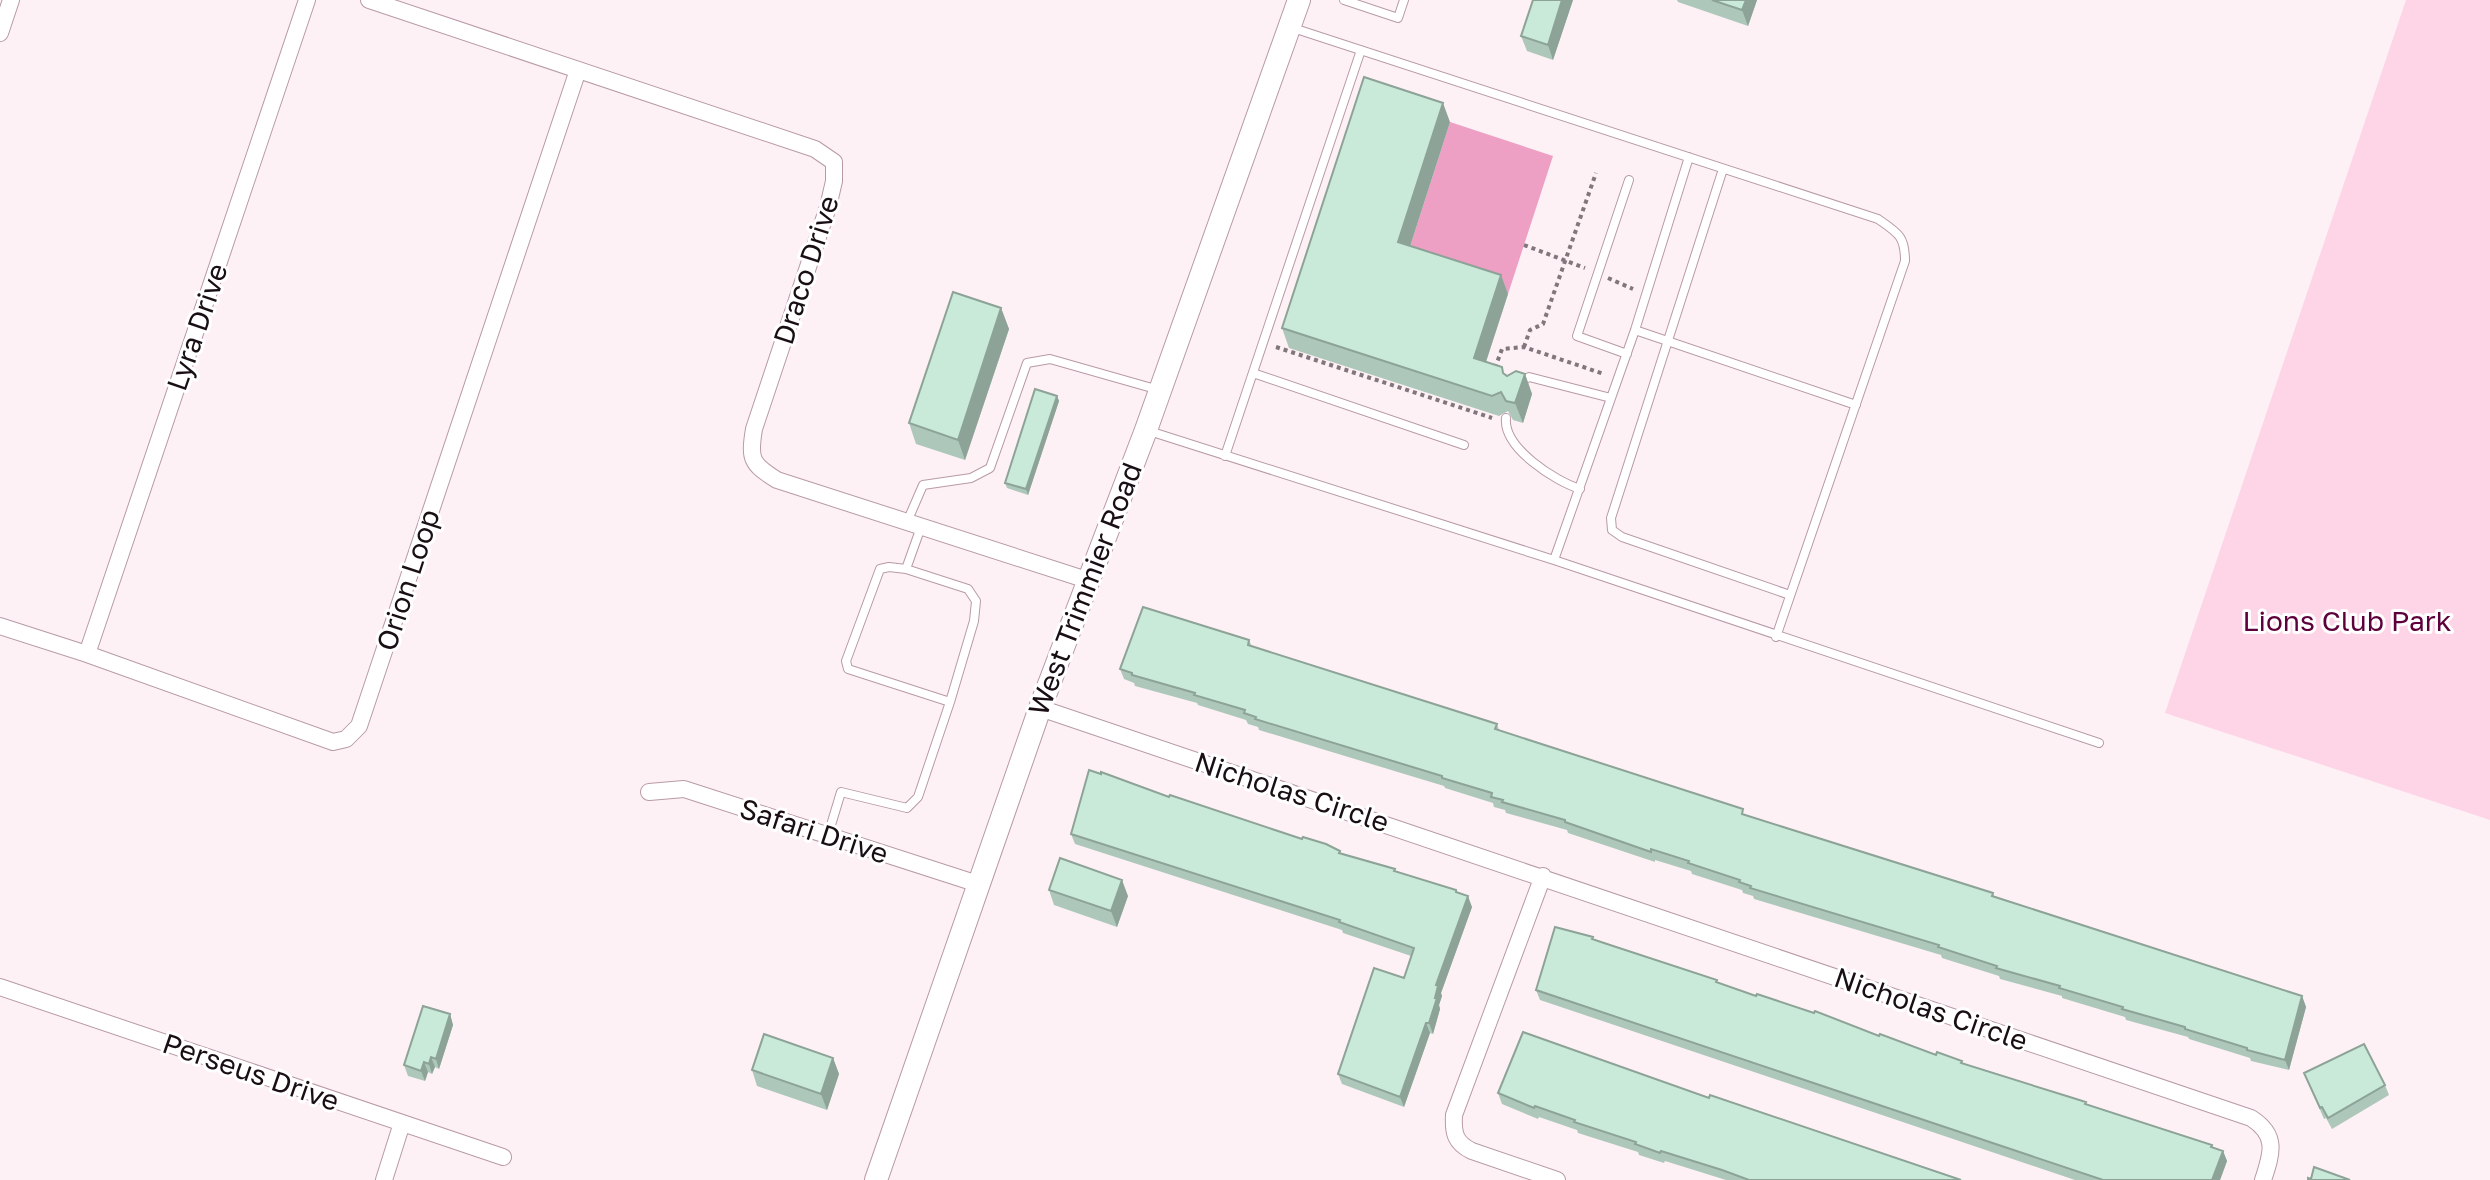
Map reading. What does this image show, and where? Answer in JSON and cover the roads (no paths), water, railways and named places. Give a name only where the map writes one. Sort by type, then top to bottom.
[{"type":"main road","name":"West Trimmier Road","points":[[876,1180],[1040,708],[1146,430],[1299,0]]},
{"type":"street","points":[[0,33],[11,0]]},
{"type":"street","name":"Lyra Drive","points":[[87,654],[307,0]]},
{"type":"street","name":"Draco Drive","points":[[369,0],[815,149],[834,162],[834,181],[828,207],[754,429],[750,450],[756,467],[777,480],[1087,580]]},
{"type":"street","name":"Orion Loop","points":[[0,626],[333,742],[346,739],[359,726],[578,70]]},
{"type":"street","name":"Nicholas Circle","points":[[1040,708],[2251,1118],[2264,1126],[2270,1137],[2272,1155],[2263,1180]]},
{"type":"street","name":"Safari Drive","points":[[649,792],[684,789],[978,884]]},
{"type":"street","points":[[1543,876],[1454,1115],[1453,1133],[1461,1146],[1472,1151],[1557,1180]]},
{"type":"street","name":"Perseus Drive","points":[[0,987],[503,1157]]},
{"type":"street","points":[[384,1180],[402,1123]]},
{"type":"lane","points":[[1344,0],[1398,18],[1404,0]]},
{"type":"lane","points":[[1289,27],[1878,219],[1905,243],[1905,261],[1776,637]]},
{"type":"lane","points":[[1225,456],[1361,50]]},
{"type":"lane","points":[[1554,560],[1627,354],[1689,157]]},
{"type":"lane","points":[[1723,169],[1611,518],[1612,530],[1622,537],[1790,595]]},
{"type":"lane","points":[[1627,354],[1577,336],[1629,180]]},
{"type":"lane","points":[[1635,330],[1856,405]]},
{"type":"lane","points":[[906,569],[923,485],[971,478],[990,468],[1027,363],[1050,359],[1160,390]]},
{"type":"lane","points":[[1253,373],[1464,445]]},
{"type":"lane","points":[[1516,389],[1518,383],[1529,377],[1611,398]]},
{"type":"lane","points":[[1506,420],[1507,434],[1538,467],[1567,485],[1580,489]]},
{"type":"lane","points":[[1146,430],[1554,560],[2099,743]]},
{"type":"lane","points":[[828,835],[841,792],[907,808],[918,797],[950,702],[974,621],[976,601],[968,589],[906,569],[880,569],[846,661],[848,669],[950,702]]},
{"type":"park label","name":"Lions Club Park","points":[[2347,621]]}]
